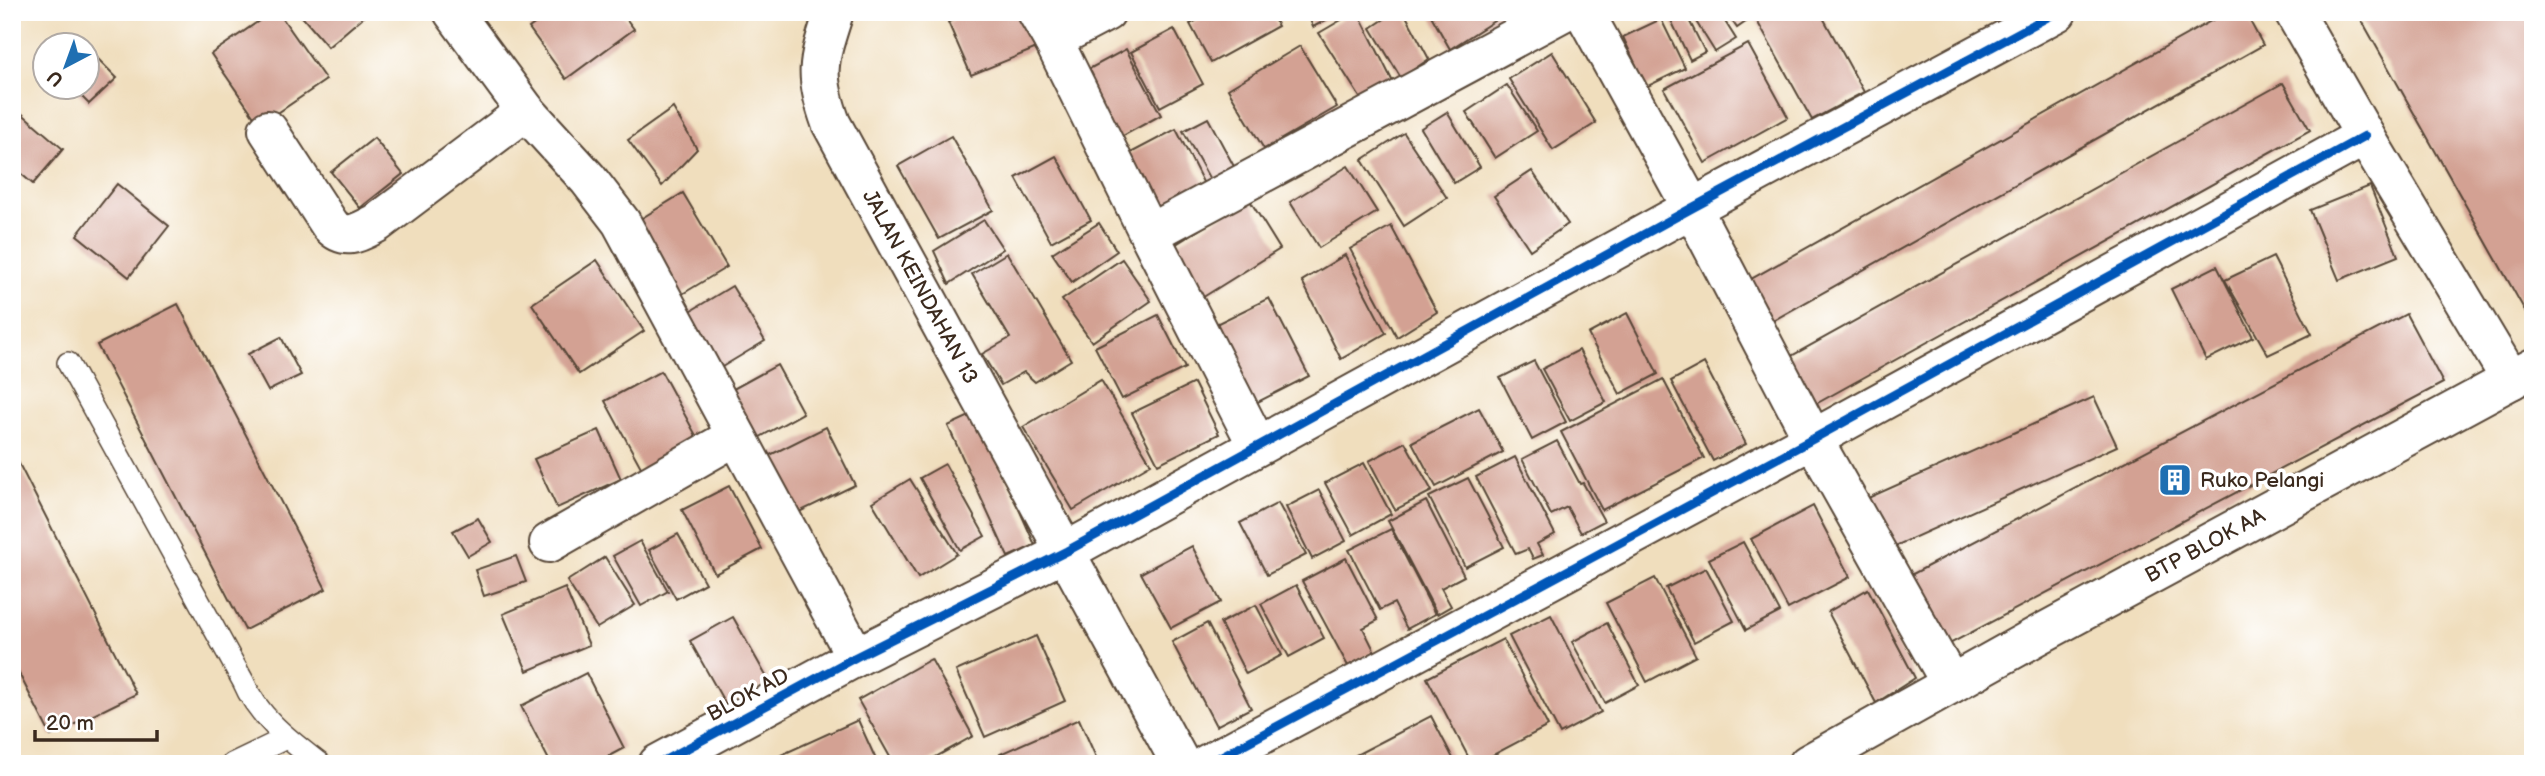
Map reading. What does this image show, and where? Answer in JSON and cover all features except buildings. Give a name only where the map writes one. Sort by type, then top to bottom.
[{"type":"street","points":[[453,12],[526,111],[588,179],[621,222],[856,657]]},
{"type":"street","name":"JALAN KEINDAHAN 13","points":[[834,12],[822,47],[818,74],[820,92],[831,123],[1181,764]]},
{"type":"street","points":[[1106,12],[1045,26],[1257,445]]},
{"type":"street","points":[[1149,234],[1563,12]]},
{"type":"street","points":[[1584,12],[1692,208],[1813,439],[1951,684]]},
{"type":"street","name":"BLOK AD","points":[[658,764],[856,657],[1067,551],[1692,208],[2057,12]]},
{"type":"street","points":[[2294,12],[2365,136],[2522,374]]},
{"type":"street","points":[[268,130],[330,225],[341,234],[355,235],[377,223],[526,111]]},
{"type":"street","points":[[1208,764],[1813,439],[2365,136]]},
{"type":"street","name":"BTP BLOK AA","points":[[1808,764],[2110,596],[2522,374]]},
{"type":"street","points":[[549,543],[736,436]]},
{"type":"lane","points":[[68,363],[243,681],[251,701],[286,737],[320,764]]},
{"type":"lane","points":[[232,764],[286,737]]},
{"type":"cycle path","points":[[658,764],[856,657],[1067,551],[1692,208],[2057,12]]},
{"type":"cycle path","points":[[1207,764],[1813,439],[2365,136]]},
{"type":"place","name":"Ruko Pelangi","points":[[2175,480]]}]
